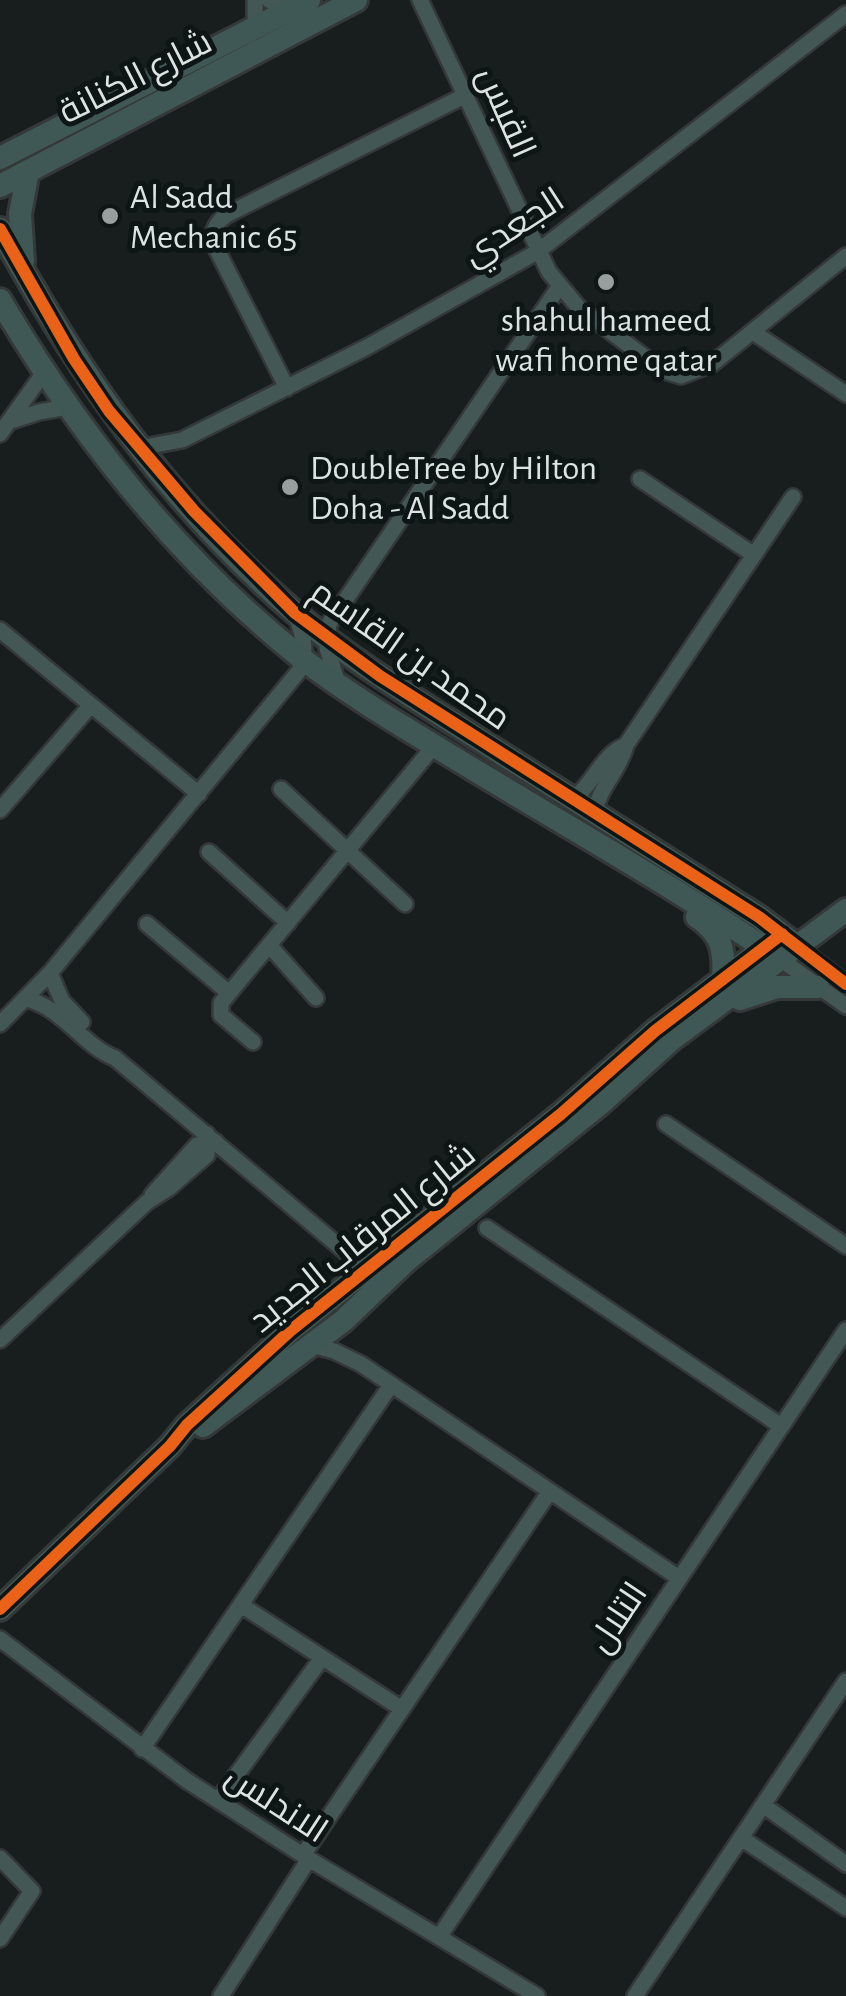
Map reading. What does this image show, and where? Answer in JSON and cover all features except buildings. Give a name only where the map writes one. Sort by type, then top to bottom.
[{"type":"street","points":[[255,0],[255,29]]},
{"type":"street","name":"شارع الكنانة","points":[[0,158],[255,29],[278,6],[309,0]]},
{"type":"street","name":"شارع الكنانة","points":[[0,186],[356,0]]},
{"type":"street","name":"القبس","points":[[424,3],[537,252],[558,286],[579,308],[662,370],[682,376],[712,364],[752,332]]},
{"type":"street","name":"الجعدي","points":[[138,448],[182,440],[287,388],[537,252],[846,14]]},
{"type":"street","points":[[287,388],[217,250],[214,228],[220,218],[466,96]]},
{"type":"street","points":[[0,144],[45,134]]},
{"type":"street","points":[[24,272],[20,214],[28,170]]},
{"type":"street","name":"محمد بن القاسم","points":[[0,229],[74,359],[138,448],[224,543],[295,613],[334,643],[595,812],[781,947],[818,987],[846,1006]]},
{"type":"street","points":[[846,256],[752,332],[846,394]]},
{"type":"street","points":[[337,681],[334,643],[339,639],[338,614],[558,286]]},
{"type":"street","name":"محمد بن القاسم","points":[[0,300],[68,407],[120,476],[201,566],[304,660],[434,746],[646,873],[846,984]]},
{"type":"street","points":[[5,428],[44,371]]},
{"type":"street","points":[[5,428],[38,412],[68,407]]},
{"type":"street","points":[[162,475],[182,440]]},
{"type":"street","points":[[640,479],[754,555]]},
{"type":"street","points":[[595,812],[599,795],[626,745],[793,497]]},
{"type":"street","points":[[0,1024],[50,973],[304,660],[295,613]]},
{"type":"street","points":[[0,630],[199,794]]},
{"type":"street","points":[[283,642],[289,680]]},
{"type":"street","points":[[0,810],[91,705]]},
{"type":"street","points":[[573,799],[608,756],[626,745]]},
{"type":"street","points":[[254,1042],[219,1011],[229,993],[434,746]]},
{"type":"street","points":[[281,789],[405,904]]},
{"type":"street","points":[[209,852],[288,923]]},
{"type":"street","points":[[646,873],[659,892],[716,932],[724,950],[723,980]]},
{"type":"street","points":[[845,911],[846,932]]},
{"type":"street","name":"شارع المرقاب الجديد","points":[[0,1609],[290,1330],[561,1114],[654,1032],[723,980],[845,911]]},
{"type":"street","points":[[147,924],[229,993]]},
{"type":"street","points":[[269,945],[316,998]]},
{"type":"street","name":"شارع المرقاب الجديد","points":[[170,1446],[221,1415],[344,1321],[420,1250],[600,1104],[653,1054],[714,1009],[781,947]]},
{"type":"street","points":[[50,973],[62,1001],[109,1047],[115,1058]]},
{"type":"street","points":[[714,1009],[778,987],[818,987]]},
{"type":"street","points":[[27,999],[54,1011],[102,1052],[115,1058],[353,1258],[360,1273],[349,1297],[290,1350],[277,1372]]},
{"type":"street","points":[[666,1124],[846,1246]]},
{"type":"street","points":[[0,1340],[147,1202],[196,1145],[211,1139]]},
{"type":"street","points":[[487,1228],[782,1426]]},
{"type":"street","points":[[344,1321],[348,1346],[361,1364]]},
{"type":"street","name":"التلال","points":[[439,1937],[846,1330]]},
{"type":"street","points":[[312,1345],[361,1364],[680,1578]]},
{"type":"street","points":[[142,1749],[391,1385]]},
{"type":"street","points":[[220,1996],[402,1710],[550,1491]]},
{"type":"street","points":[[241,1604],[402,1710]]},
{"type":"street","name":"الاندلس","points":[[0,1638],[142,1749],[306,1858],[527,1994]]},
{"type":"street","points":[[218,1800],[322,1658]]},
{"type":"street","points":[[635,1996],[846,1681]]},
{"type":"street","points":[[763,1805],[846,1864]]},
{"type":"street","points":[[741,1838],[846,1908]]},
{"type":"street","points":[[0,1858],[32,1891],[2,1930]]},
{"type":"cycle path","points":[[0,229],[74,359],[109,411],[194,511],[295,613],[380,676],[759,917],[846,984]]},
{"type":"cycle path","points":[[0,1609],[170,1446],[187,1425],[290,1331],[561,1114],[655,1031],[782,934]]},
{"type":"place","name":"Al Sadd Mechanic 65","points":[[110,216]]},
{"type":"place","name":"shahul hameed wafi home qatar","points":[[606,282]]},
{"type":"place","name":"DoubleTree by Hilton Doha - Al Sadd","points":[[290,487]]}]
